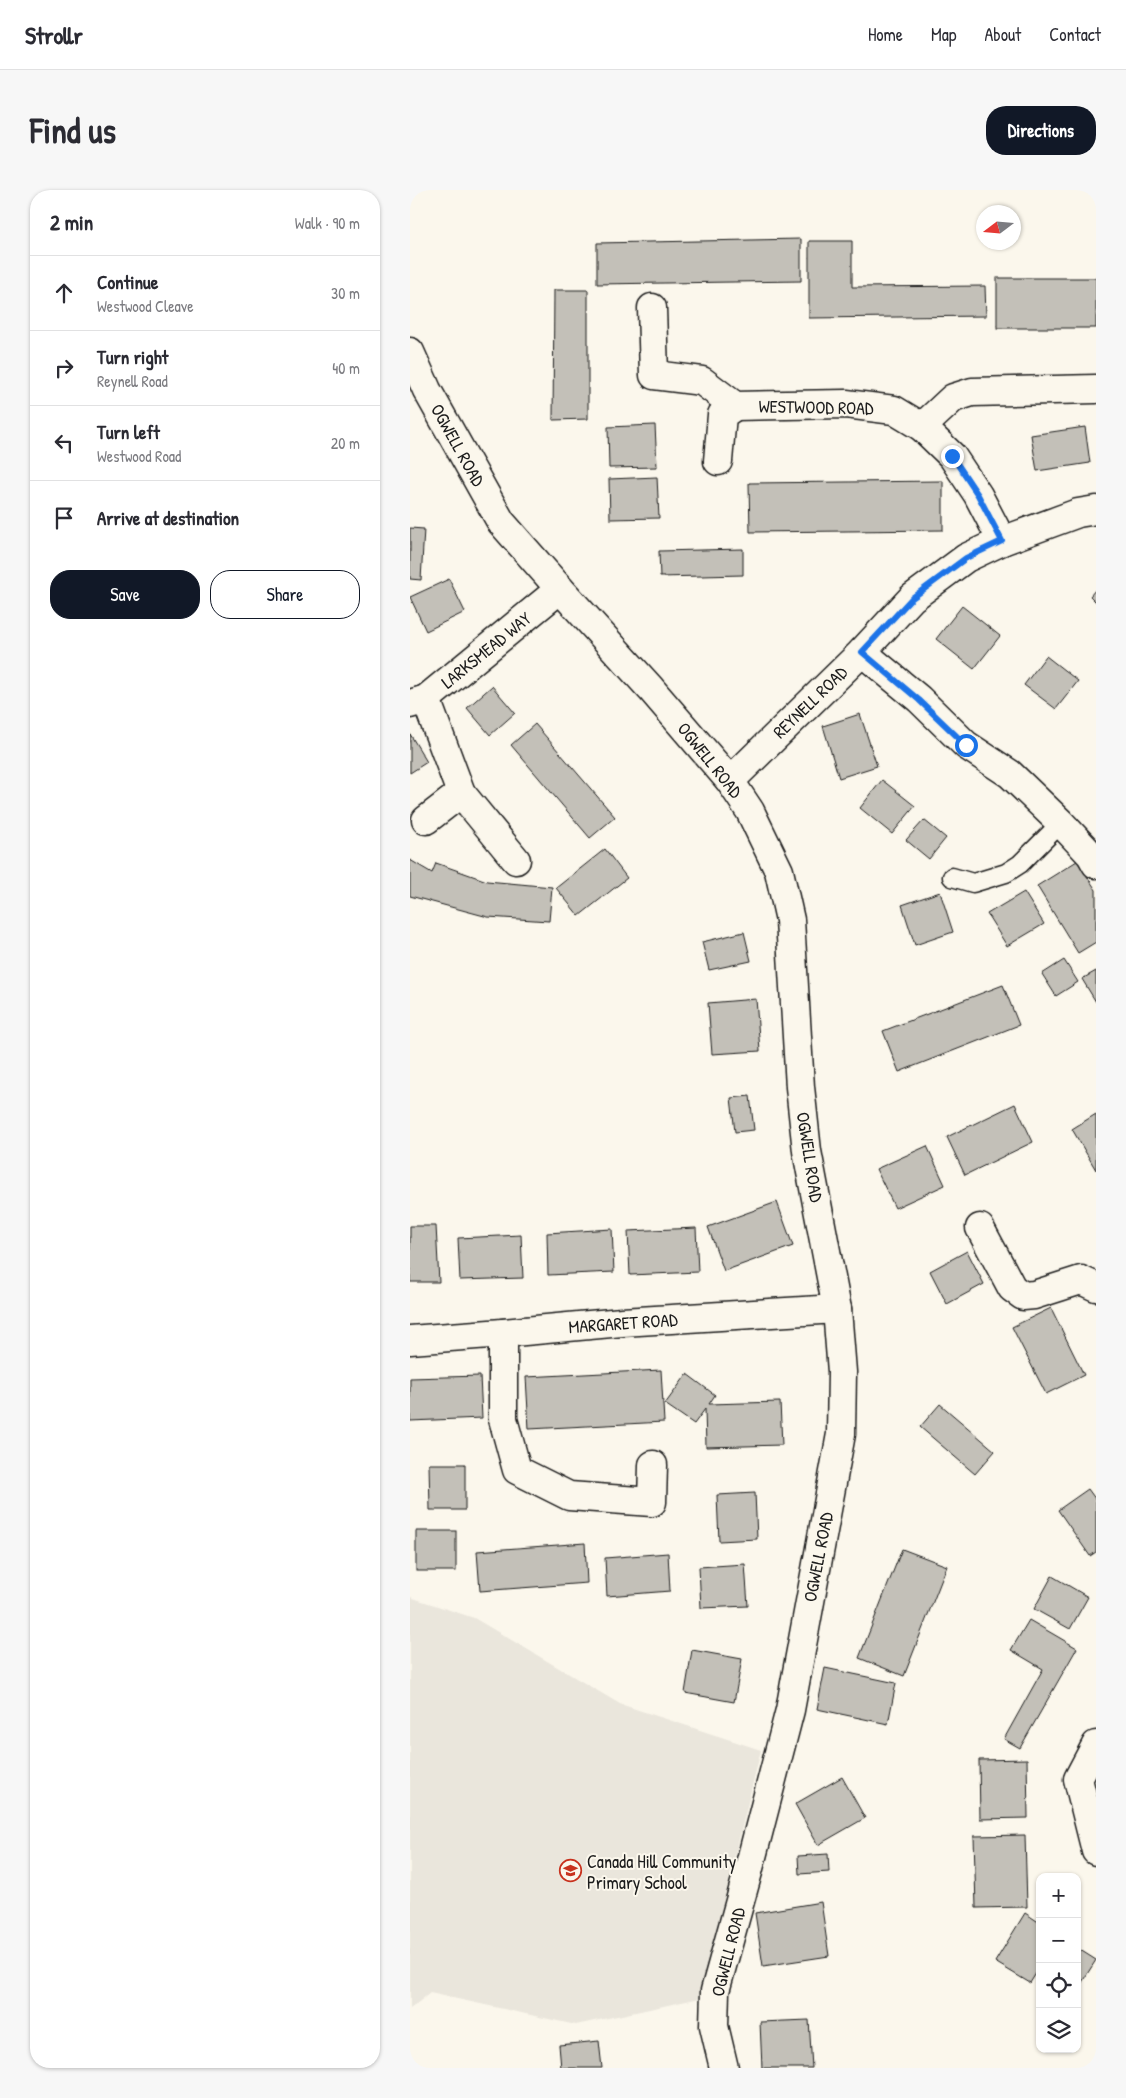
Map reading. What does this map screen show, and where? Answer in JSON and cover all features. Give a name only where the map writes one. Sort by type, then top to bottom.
[{"type":"street","name":"WESTWOOD ROAD","points":[[652,308],[654,375],[702,381],[735,406]]},
{"type":"street","name":"OGWELL ROAD","points":[[410,352],[427,390],[502,522],[560,589],[652,689],[730,781],[750,811],[779,871],[790,920],[800,1087],[807,1151],[837,1309],[842,1372],[841,1434],[790,1710],[715,1991],[714,2026],[724,2068]]},
{"type":"street","points":[[922,427],[953,398],[972,392],[1096,389]]},
{"type":"street","name":"WESTWOOD ROAD","points":[[718,461],[722,415],[735,406],[846,404],[894,410],[922,427],[952,456],[978,495],[1002,541]]},
{"type":"street","name":"REYNELL ROAD","points":[[730,781],[862,652],[912,598],[966,558],[1002,541],[1078,513],[1096,510]]},
{"type":"street","name":"LARKSMEAD WAY","points":[[418,702],[560,589]]},
{"type":"street","points":[[862,652],[919,700],[966,745],[1010,774],[1061,823],[1091,855],[1096,864]]},
{"type":"street","points":[[418,702],[461,793],[516,860]]},
{"type":"street","points":[[426,820],[461,793]]},
{"type":"street","points":[[980,1228],[1012,1288],[1023,1296],[1034,1295],[1081,1280],[1094,1284],[1096,1287]]},
{"type":"street","name":"MARGARET ROAD","points":[[410,1340],[622,1322],[837,1309]]},
{"type":"street","points":[[504,1333],[502,1419],[517,1470],[569,1496],[652,1502],[653,1465]]},
{"type":"street","points":[[1096,1745],[1078,1779],[1096,1851]]},
{"type":"lane","points":[[952,877],[973,883],[1006,873],[1020,864],[1061,823]]},
{"type":"shaded area","name":"Canada Hill Community Primary School","points":[[410,1597],[474,1618],[620,1704],[761,1750],[700,1998],[576,2025],[430,1993],[410,2009]]},
{"type":"building","points":[[801,239],[801,281],[597,284],[597,243]]},
{"type":"building","points":[[809,241],[852,241],[852,287],[985,286],[986,316],[809,318]]},
{"type":"building","points":[[997,278],[1096,278],[1096,328],[997,328]]},
{"type":"building","points":[[554,290],[588,290],[588,419],[553,420]]},
{"type":"building","points":[[655,425],[657,467],[609,468],[608,427]]},
{"type":"building","points":[[1085,427],[1090,463],[1037,471],[1031,435]]},
{"type":"building","points":[[657,477],[659,518],[610,519],[609,479]]},
{"type":"building","points":[[943,481],[943,530],[750,532],[749,483]]},
{"type":"building","points":[[410,528],[424,529],[421,580],[410,579]]},
{"type":"building","points":[[743,549],[743,575],[660,577],[659,551]]},
{"type":"building","points":[[449,579],[465,612],[426,631],[410,597]]},
{"type":"building","points":[[1096,589],[1096,602],[1090,596]]},
{"type":"building","points":[[962,606],[1000,636],[974,669],[936,639]]},
{"type":"building","points":[[1046,656],[1078,681],[1056,709],[1024,685]]},
{"type":"building","points":[[492,686],[515,713],[490,735],[467,708]]},
{"type":"building","points":[[860,714],[877,766],[839,778],[823,726]]},
{"type":"building","points":[[535,724],[615,817],[590,838],[511,745]]},
{"type":"building","points":[[410,734],[427,762],[410,773]]},
{"type":"building","points":[[882,780],[915,806],[892,834],[860,808]]},
{"type":"building","points":[[924,820],[946,838],[929,859],[906,840]]},
{"type":"building","points":[[605,849],[627,878],[579,916],[556,888]]},
{"type":"building","points":[[410,860],[432,873],[436,863],[487,881],[552,887],[549,921],[488,917],[410,896]]},
{"type":"building","points":[[1077,861],[1096,890],[1096,942],[1078,953],[1037,886]]},
{"type":"building","points":[[940,892],[953,932],[915,945],[902,905]]},
{"type":"building","points":[[1024,892],[1044,924],[1007,946],[987,914]]},
{"type":"building","points":[[744,932],[751,961],[709,970],[702,942]]},
{"type":"building","points":[[1064,960],[1078,982],[1056,996],[1042,974]]},
{"type":"building","points":[[1096,971],[1096,1002],[1082,979]]},
{"type":"building","points":[[1003,985],[1019,1025],[899,1072],[883,1031]]},
{"type":"building","points":[[756,999],[760,1051],[712,1054],[708,1003]]},
{"type":"building","points":[[750,1096],[754,1130],[735,1132],[731,1098]]},
{"type":"building","points":[[1015,1104],[1033,1142],[965,1175],[947,1137]]},
{"type":"building","points":[[1096,1114],[1096,1170],[1072,1129]]},
{"type":"building","points":[[927,1146],[945,1185],[895,1208],[876,1169]]},
{"type":"building","points":[[777,1202],[793,1246],[724,1271],[708,1227]]},
{"type":"building","points":[[410,1226],[436,1226],[439,1282],[410,1282]]},
{"type":"building","points":[[696,1228],[698,1272],[630,1275],[628,1231]]},
{"type":"building","points":[[612,1229],[614,1272],[548,1275],[547,1233]]},
{"type":"building","points":[[521,1235],[523,1278],[460,1280],[458,1238]]},
{"type":"building","points":[[967,1251],[984,1284],[947,1304],[930,1271]]},
{"type":"building","points":[[1051,1308],[1084,1375],[1046,1394],[1012,1327]]},
{"type":"building","points":[[661,1370],[664,1422],[529,1429],[526,1377]]},
{"type":"building","points":[[687,1374],[715,1395],[709,1404],[780,1402],[782,1445],[706,1447],[705,1409],[694,1424],[665,1404]]},
{"type":"building","points":[[480,1376],[482,1418],[410,1421],[410,1378]]},
{"type":"building","points":[[940,1404],[995,1451],[975,1474],[920,1427]]},
{"type":"building","points":[[429,1464],[465,1464],[465,1510],[430,1510]]},
{"type":"building","points":[[1088,1489],[1096,1500],[1096,1552],[1090,1556],[1058,1510]]},
{"type":"building","points":[[755,1493],[757,1539],[719,1541],[717,1495]]},
{"type":"building","points":[[416,1531],[456,1531],[456,1571],[416,1571]]},
{"type":"building","points":[[585,1543],[587,1583],[480,1591],[477,1551]]},
{"type":"building","points":[[902,1549],[947,1566],[904,1676],[859,1658]]},
{"type":"building","points":[[668,1553],[670,1591],[607,1596],[605,1558]]},
{"type":"building","points":[[745,1564],[748,1606],[701,1608],[699,1567]]},
{"type":"building","points":[[1052,1576],[1088,1597],[1070,1629],[1034,1609]]},
{"type":"building","points":[[1029,1620],[1077,1648],[1020,1748],[1004,1739],[1043,1669],[1011,1650]]},
{"type":"building","points":[[692,1650],[742,1659],[734,1702],[685,1693]]},
{"type":"building","points":[[825,1668],[896,1683],[888,1724],[817,1709]]},
{"type":"building","points":[[1027,1759],[1028,1818],[980,1819],[979,1760]]},
{"type":"building","points":[[842,1777],[865,1818],[818,1845],[795,1804]]},
{"type":"building","points":[[1025,1835],[1027,1907],[976,1908],[974,1836]]},
{"type":"building","points":[[828,1854],[829,1872],[799,1874],[798,1856]]},
{"type":"building","points":[[821,1902],[829,1956],[763,1966],[755,1913]]},
{"type":"building","points":[[1025,1913],[1036,1920],[1036,1973],[1030,1983],[995,1962]]},
{"type":"building","points":[[1081,1951],[1096,1960],[1081,1984]]},
{"type":"building","points":[[809,2020],[812,2068],[762,2068],[760,2022]]},
{"type":"building","points":[[599,2041],[602,2068],[561,2068],[559,2045]]},
{"type":"place","name":"Canada Hill Community Primary School","points":[[571,1871]]},
{"type":"route","points":[[952,456],[978,495],[1002,541],[966,558],[912,598],[862,652],[919,700],[966,745]]}]
